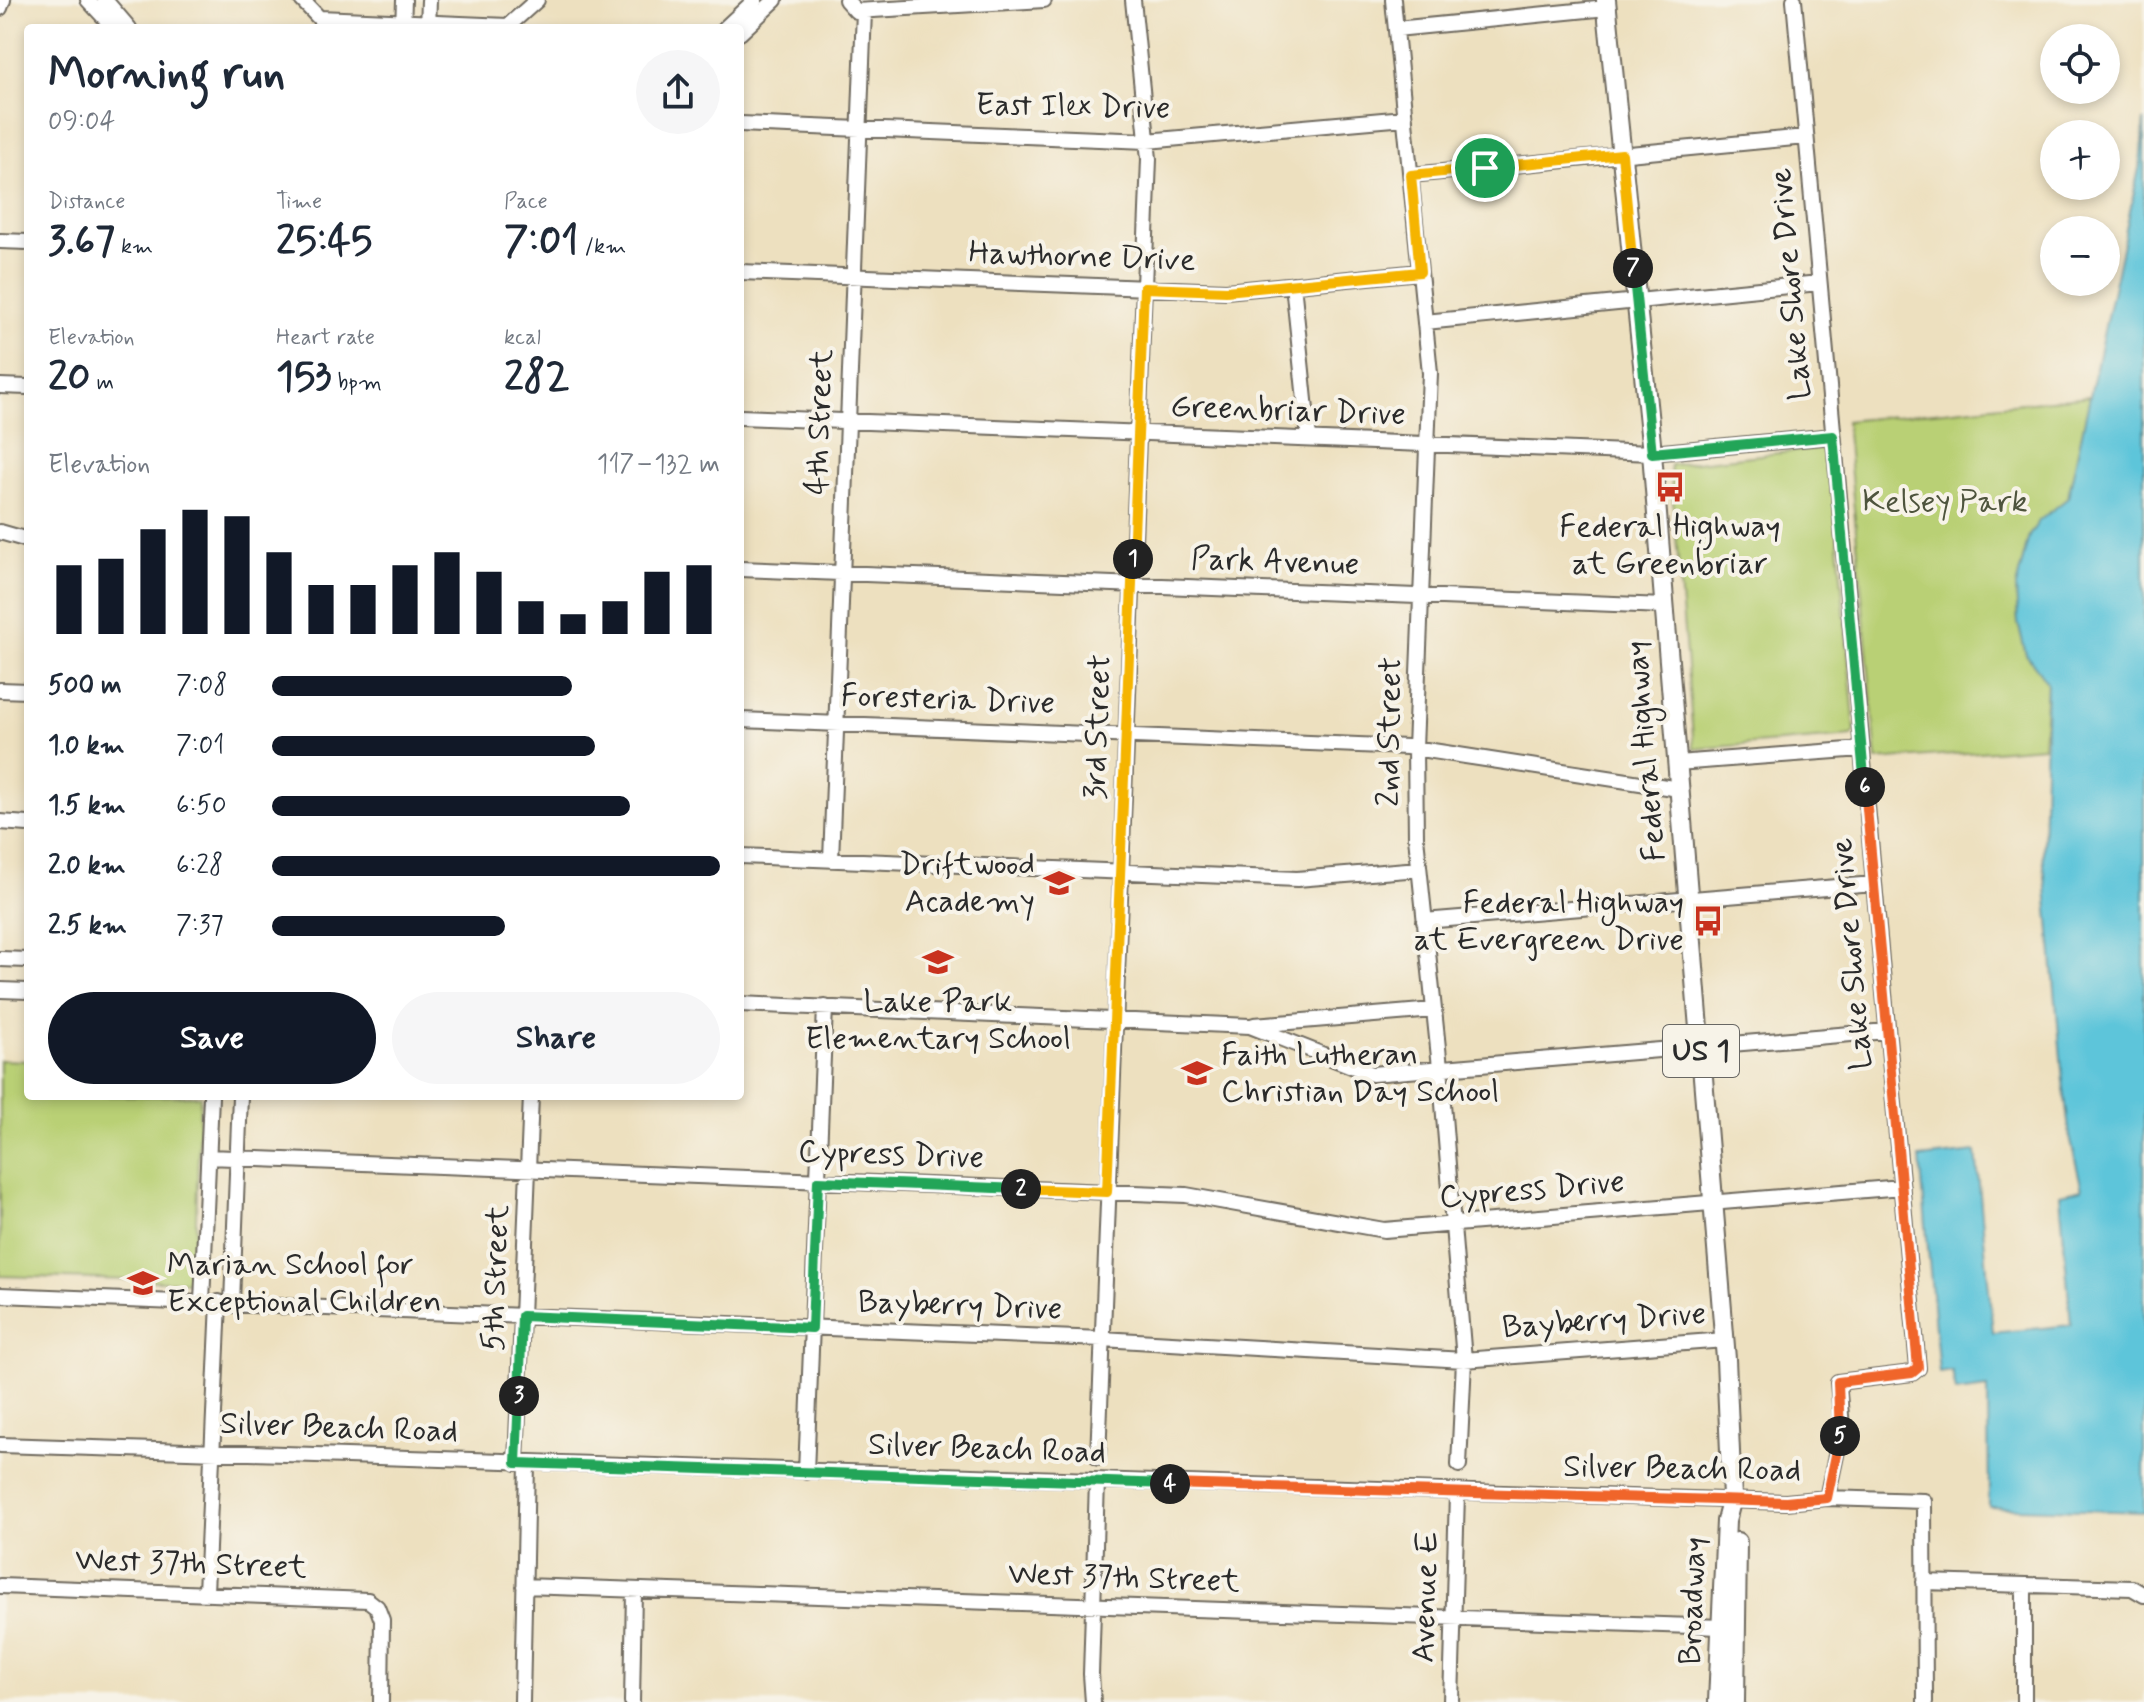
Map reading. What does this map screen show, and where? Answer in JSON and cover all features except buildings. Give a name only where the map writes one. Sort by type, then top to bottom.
[{"type":"main road","name":"Federal Highway","points":[[1607,4],[1652,453],[1725,1340],[1732,1501]]},
{"type":"main road","name":"Broadway","points":[[1724,1700],[1722,1627],[1726,1521],[1732,1501]]},
{"type":"main road","name":"Broadway","points":[[1724,1700],[1737,1522],[1732,1501]]},
{"type":"street","points":[[0,8],[3,0]]},
{"type":"street","points":[[88,0],[110,24]]},
{"type":"street","points":[[105,0],[126,24]]},
{"type":"street","points":[[302,0],[319,18],[391,24]]},
{"type":"street","points":[[403,24],[404,0]]},
{"type":"street","points":[[428,24],[429,0]]},
{"type":"street","points":[[510,24],[537,0]]},
{"type":"street","points":[[729,24],[755,0]]},
{"type":"street","points":[[744,29],[775,0]]},
{"type":"street","points":[[846,0],[856,11],[1044,0]]},
{"type":"street","name":"3rd Street","points":[[1098,1458],[1144,288],[1147,141],[1133,0]]},
{"type":"street","name":"2nd Street","points":[[1393,0],[1430,373],[1415,748],[1419,869],[1440,1067],[1464,1360],[1459,1465]]},
{"type":"street","name":"Lake Shore Drive","points":[[1794,0],[1918,1368],[1912,1373],[1838,1382],[1842,1427],[1827,1498]]},
{"type":"street","points":[[1396,29],[1607,4]]},
{"type":"street","name":"4th Street","points":[[831,860],[864,11]]},
{"type":"street","name":"East Ilex Drive","points":[[744,124],[1147,141],[1405,118]]},
{"type":"street","points":[[1411,175],[1805,137]]},
{"type":"street","points":[[0,241],[24,242]]},
{"type":"street","name":"Hawthorne Drive","points":[[744,272],[1226,291],[1420,272]]},
{"type":"street","points":[[1425,322],[1819,283]]},
{"type":"street","points":[[1293,284],[1309,439]]},
{"type":"street","points":[[0,386],[24,387]]},
{"type":"street","name":"Greenbriar Drive","points":[[744,417],[1652,453],[1833,436]]},
{"type":"street","points":[[0,532],[24,539]]},
{"type":"street","points":[[0,544],[24,541]]},
{"type":"street","name":"Park Avenue","points":[[744,569],[1664,606]]},
{"type":"street","points":[[0,690],[24,691]]},
{"type":"street","name":"Foresteria Drive","points":[[744,720],[1415,748],[1679,789]]},
{"type":"street","points":[[1677,763],[1862,749]]},
{"type":"street","points":[[0,822],[24,824]]},
{"type":"street","points":[[744,856],[1297,879],[1419,869]]},
{"type":"street","points":[[1424,921],[1874,884]]},
{"type":"street","points":[[0,959],[24,960]]},
{"type":"street","points":[[0,990],[24,991]]},
{"type":"street","points":[[744,1004],[1250,1026],[1434,1010]]},
{"type":"street","points":[[806,1472],[825,1007]]},
{"type":"street","points":[[1250,1026],[1372,1074],[1887,1031]]},
{"type":"street","points":[[202,1302],[211,1100]]},
{"type":"street","points":[[206,1592],[210,1451],[238,1157],[240,1100]]},
{"type":"street","name":"5th Street","points":[[522,1702],[522,1316],[531,1100]]},
{"type":"street","name":"Cypress Drive","points":[[209,1157],[1186,1195],[1384,1230],[1902,1187]]},
{"type":"street","name":"Bayberry Drive","points":[[0,1295],[1102,1339],[1464,1360],[1725,1340]]},
{"type":"street","name":"Silver Beach Road","points":[[0,1445],[1457,1494],[1786,1502],[1827,1498],[1924,1501],[1924,1582]]},
{"type":"street","points":[[1093,1702],[1097,1481]]},
{"type":"street","name":"Avenue E","points":[[1451,1702],[1457,1494]]},
{"type":"street","points":[[1925,1702],[1924,1582],[2132,1588],[2144,1595]]},
{"type":"street","points":[[2024,1585],[2024,1702]]},
{"type":"street","name":"West 37th Street","points":[[0,1586],[361,1599],[377,1607],[382,1620],[381,1702]]},
{"type":"street","name":"West 37th Street","points":[[524,1586],[1722,1627]]},
{"type":"street","points":[[632,1702],[634,1590]]},
{"type":"green space","name":"Kelsey Park","points":[[2090,396],[2068,498],[2040,521],[2029,536],[2016,587],[2018,623],[2026,654],[2047,682],[2043,747],[1877,760],[1846,421]]},
{"type":"green space","points":[[1826,448],[1830,454],[1855,731],[1852,736],[1694,749],[1670,465]]},
{"type":"green space","points":[[0,1060],[24,1061],[24,1100],[200,1100],[194,1282],[0,1276]]},
{"type":"water","points":[[2144,120],[2144,1512],[1989,1507],[1988,1388],[1956,1392],[1952,1371],[1939,1373],[1920,1158],[1976,1152],[1993,1333],[2071,1325],[2060,1194],[2082,1189],[2070,1137],[2063,1081],[2043,853],[2047,682],[2026,654],[2018,623],[2016,587],[2029,536],[2039,521],[2068,498],[2112,296],[2120,296],[2120,257],[2140,164]]},
{"type":"place","name":"Federal Highway at Greenbriar","points":[[1670,487]]},
{"type":"place","name":"Driftwood Academy","points":[[1059,883]]},
{"type":"place","name":"Federal Highway at Evergreen Drive","points":[[1708,921]]},
{"type":"place","name":"Lake Park Elementary School","points":[[938,962]]},
{"type":"place","name":"Faith Lutheran Christian Day School","points":[[1197,1073]]},
{"type":"place","name":"Marian School for Exceptional Children","points":[[143,1283]]},
{"type":"route","points":[[1622,154],[1652,453],[1833,436],[1918,1368],[1912,1373],[1838,1382],[1842,1427],[1827,1498],[1786,1502],[1732,1498],[1457,1494],[516,1463],[522,1316],[812,1328],[818,1181],[1107,1192],[1144,288],[1226,291],[1420,272],[1411,175],[1485,168],[1622,154]]}]
